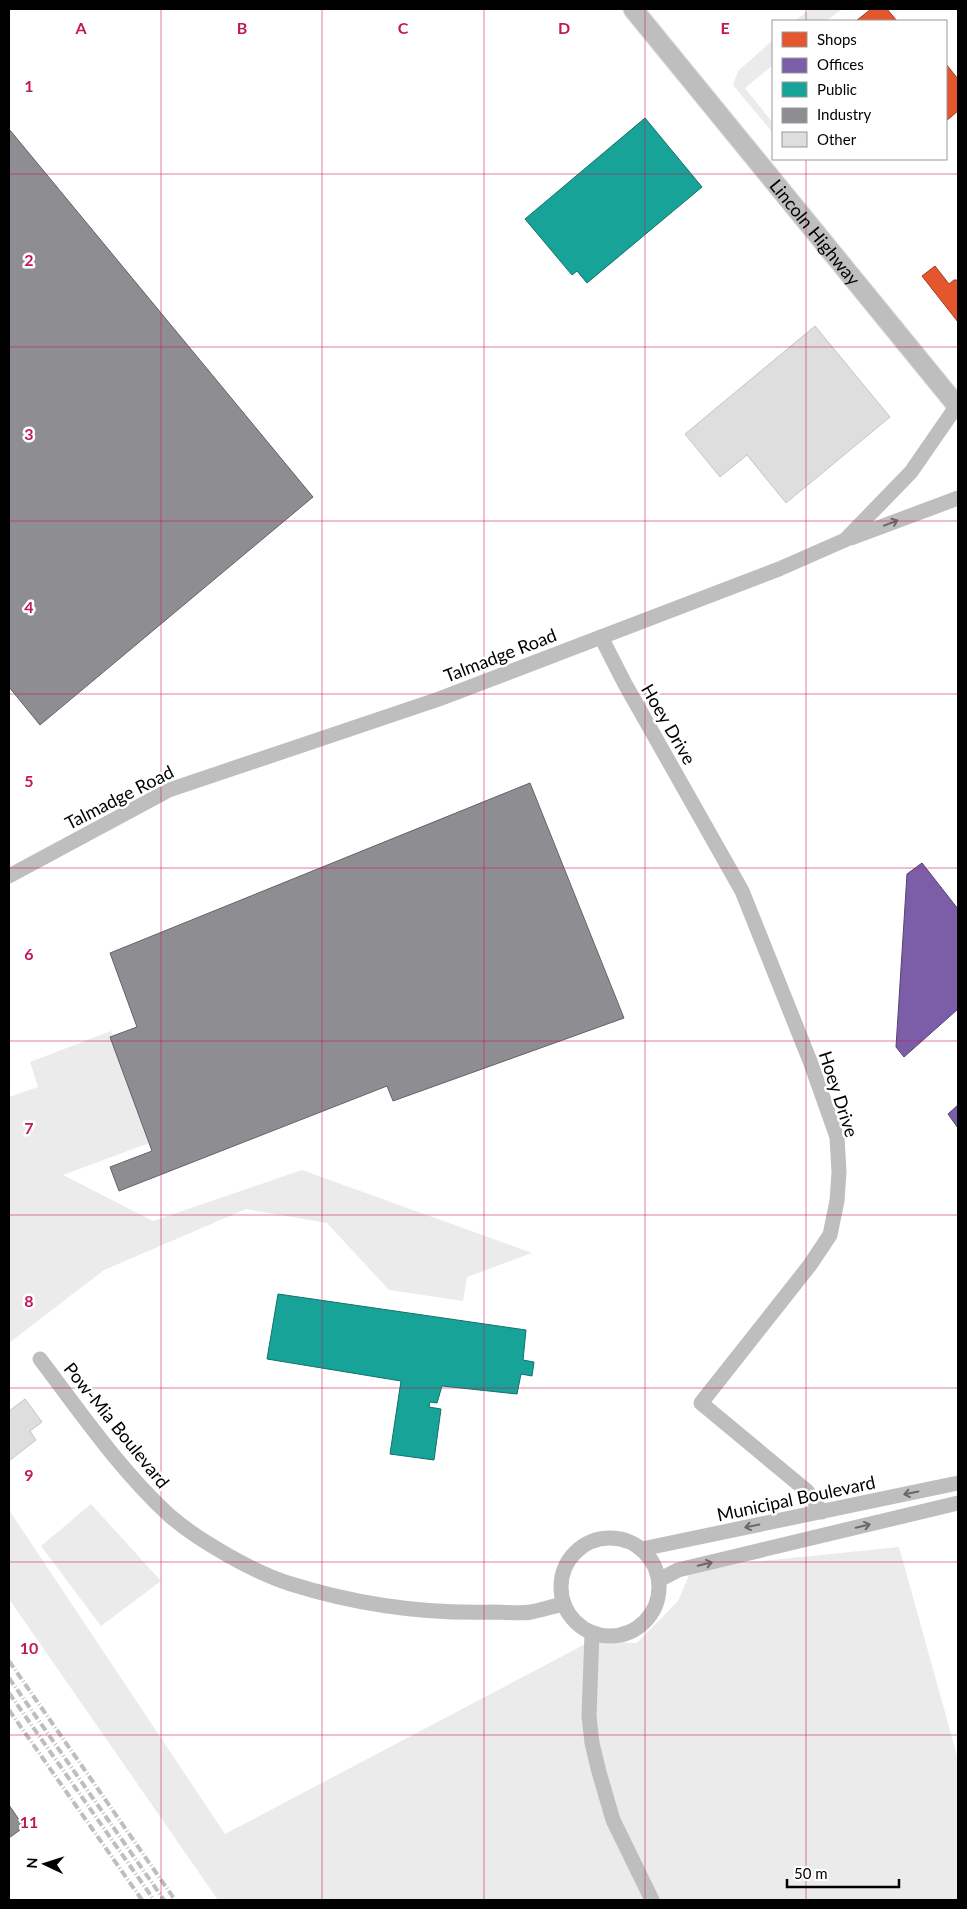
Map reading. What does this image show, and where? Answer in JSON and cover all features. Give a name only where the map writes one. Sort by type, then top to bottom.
[{"type":"main road","name":"Lincoln Highway","points":[[633,9],[958,405]]},
{"type":"street","name":"Talmadge Road","points":[[9,876],[169,790],[439,699],[779,569],[845,540],[911,472],[958,405]]},
{"type":"street","points":[[845,540],[958,498]]},
{"type":"street","name":"Hoey Drive","points":[[601,637],[625,684],[742,891],[810,1061],[837,1137],[839,1172],[837,1201],[830,1235],[810,1264],[701,1404],[807,1491],[822,1512]]},
{"type":"street","name":"Pow-Mia Boulevard","points":[[40,1359],[133,1479],[171,1517],[203,1541],[260,1572],[290,1584],[348,1598],[401,1607],[470,1613],[529,1612],[564,1604]]},
{"type":"street","name":"Municipal Boulevard","points":[[642,1549],[958,1483]]},
{"type":"street","points":[[659,1580],[678,1570],[958,1504]]},
{"type":"street","points":[[614,1538],[629,1541],[642,1549],[657,1570],[660,1590],[656,1606],[645,1623],[622,1635],[607,1636],[592,1633],[578,1625],[564,1604],[561,1583],[565,1568],[576,1551],[589,1542],[614,1538]]},
{"type":"street","points":[[592,1633],[589,1716],[592,1743],[613,1820],[652,1900]]},
{"type":"shaded area","points":[[810,9],[842,9],[827,20],[796,20]]},
{"type":"shaded area","points":[[772,41],[772,66],[745,88],[772,122],[772,132],[733,85],[738,71]]},
{"type":"shaded area","points":[[111,1031],[152,1142],[63,1175],[153,1221],[302,1170],[532,1253],[467,1277],[463,1301],[389,1290],[327,1223],[246,1209],[104,1270],[9,1343],[9,1097],[38,1087],[30,1062]]},
{"type":"shaded area","points":[[91,1504],[161,1581],[101,1626],[41,1546]]},
{"type":"shaded area","points":[[9,1510],[225,1834],[591,1641],[637,1643],[678,1601],[692,1568],[899,1547],[958,1759],[958,1900],[218,1900],[9,1599]]},
{"type":"building: Shops","points":[[871,9],[887,9],[896,20],[857,20]]},
{"type":"building: Shops","points":[[947,65],[958,79],[958,111],[947,120]]},
{"type":"building: Shops","points":[[935,266],[949,284],[954,280],[958,280],[958,322],[922,276]]},
{"type":"building: Offices","points":[[922,863],[958,909],[958,1009],[904,1057],[896,1047],[907,874]]},
{"type":"building: Offices","points":[[958,1105],[958,1128],[948,1114]]},
{"type":"building: Public","points":[[645,118],[702,187],[587,283],[577,271],[572,275],[525,219]]},
{"type":"building: Public","points":[[278,1294],[526,1330],[523,1360],[534,1362],[532,1376],[521,1374],[517,1394],[442,1386],[437,1403],[430,1402],[429,1407],[441,1409],[434,1460],[390,1454],[401,1381],[267,1359]]},
{"type":"building: Industry","points":[[9,129],[313,497],[40,725],[9,687]]},
{"type":"building: Industry","points":[[530,783],[624,1018],[393,1101],[387,1086],[119,1191],[110,1167],[152,1151],[110,1037],[137,1027],[110,953]]},
{"type":"building: Industry","points":[[9,1805],[24,1827],[9,1838]]},
{"type":"building: Other","points":[[815,326],[890,417],[786,503],[747,455],[720,477],[685,434]]},
{"type":"building: Other","points":[[25,1399],[42,1422],[30,1431],[36,1440],[9,1461],[9,1411]]},
{"type":"railway","points":[[9,1661],[175,1900]]},
{"type":"railway","points":[[9,1678],[164,1900]]},
{"type":"railway","points":[[9,1693],[154,1900]]},
{"type":"railway","points":[[9,1710],[142,1900]]}]
